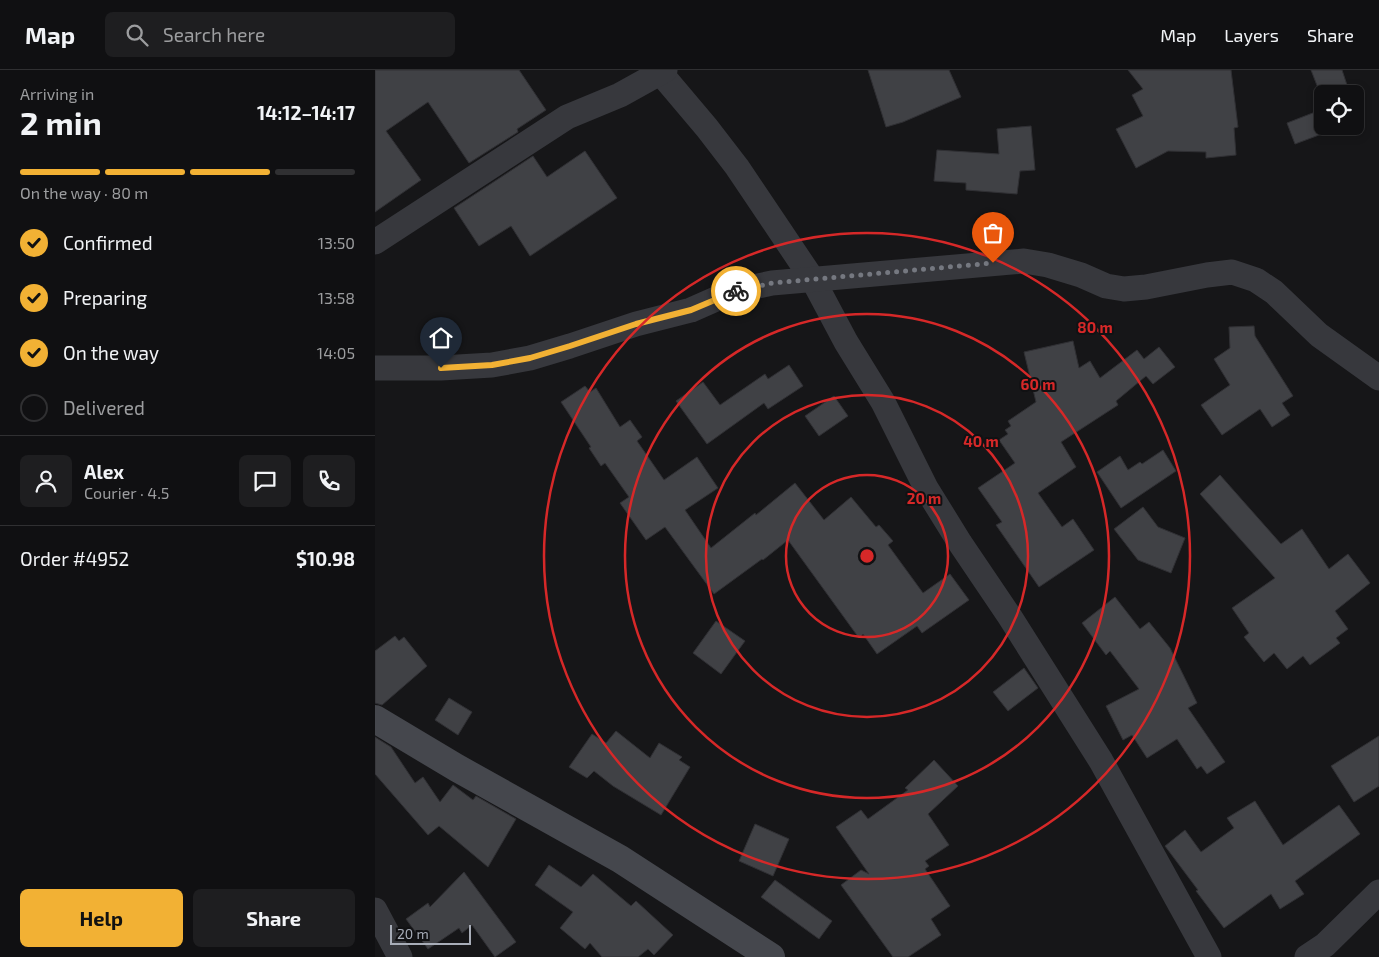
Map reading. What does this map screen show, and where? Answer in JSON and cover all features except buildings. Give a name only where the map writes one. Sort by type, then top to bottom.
[{"type":"main road","points":[[375,719],[457,768],[620,859],[771,957]]},
{"type":"street","points":[[375,242],[567,117],[620,95],[661,71],[737,167],[813,280],[846,342],[883,402],[926,488],[1101,761],[1209,957]]},
{"type":"street","points":[[375,368],[441,368],[484,365],[530,358],[636,324],[691,310],[734,291],[772,283],[1024,261],[1048,265],[1081,275],[1106,286],[1124,289],[1232,272],[1256,280],[1274,292],[1319,335],[1379,378]]},
{"type":"street","points":[[1307,957],[1325,945],[1379,892]]},
{"type":"street","points":[[375,910],[401,957]]},
{"type":"way so far","points":[[736,291],[772,283],[993,263]]},
{"type":"route","points":[[441,368],[492,365],[530,358],[636,324],[691,310],[736,291]]}]
